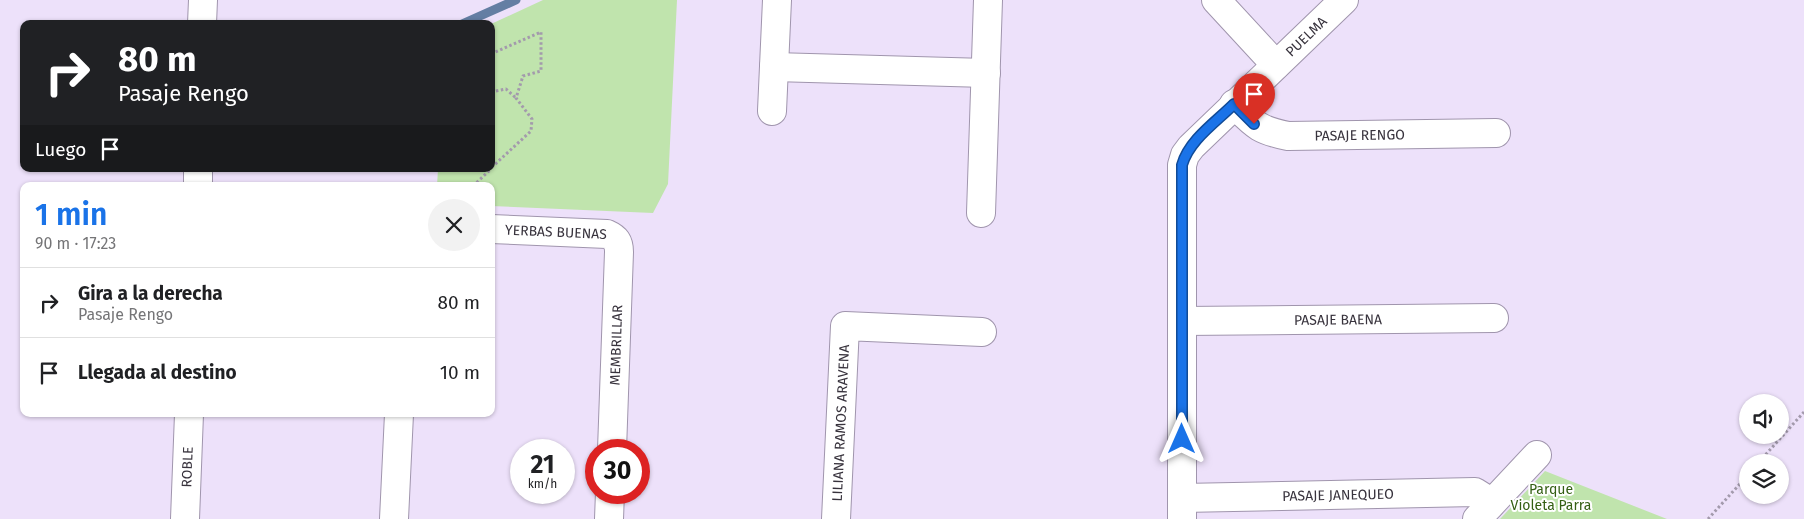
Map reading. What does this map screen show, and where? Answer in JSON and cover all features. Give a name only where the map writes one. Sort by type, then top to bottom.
[{"type":"street","points":[[202,20],[203,0]]},
{"type":"street","points":[[772,111],[777,0]]},
{"type":"street","points":[[981,213],[988,0]]},
{"type":"street","points":[[1216,0],[1276,65]]},
{"type":"street","name":"PUELMA","points":[[1182,509],[1182,165],[1185,155],[1234,104],[1344,0]]},
{"type":"street","points":[[774,67],[986,73]]},
{"type":"street","name":"PASAJE RENGO","points":[[1234,104],[1254,124],[1267,132],[1288,136],[1496,133]]},
{"type":"street","name":"YERBAS BUENAS","points":[[495,229],[606,234],[614,237],[617,241]]},
{"type":"street","name":"MEMBRILLAR","points":[[612,439],[619,258],[617,241]]},
{"type":"street","name":"PASAJE BAENA","points":[[1182,321],[1494,318]]},
{"type":"street","name":"LILIANA RAMOS ARAVENA","points":[[836,519],[845,326],[982,332]]},
{"type":"street","name":"ROBLE","points":[[185,519],[189,417]]},
{"type":"street","points":[[394,519],[399,417]]},
{"type":"street","points":[[1484,512],[1537,455]]},
{"type":"street","name":"PASAJE JANEQUEO","points":[[1182,509],[1475,492],[1483,497],[1484,512]]},
{"type":"street","points":[[609,519],[610,504]]},
{"type":"path","points":[[495,52],[541,32],[541,71],[523,76],[516,98]]},
{"type":"path","points":[[495,91],[506,89],[516,98],[532,119],[530,131],[495,164]]},
{"type":"path","points":[[478,182],[487,172]]},
{"type":"path","points":[[1766,454],[1804,412]]},
{"type":"path","points":[[1708,519],[1739,485]]},
{"type":"green space","points":[[543,0],[677,0],[668,184],[653,213],[495,206],[495,182],[437,182],[438,172],[495,172],[495,22]]},
{"type":"green space","name":"Parque Violeta Parra","points":[[1545,471],[1667,519],[1500,519]]},
{"type":"waterway","points":[[471,20],[516,0]]},
{"type":"route","points":[[1182,439],[1182,165],[1185,155],[1191,147],[1234,104],[1254,124]]}]
